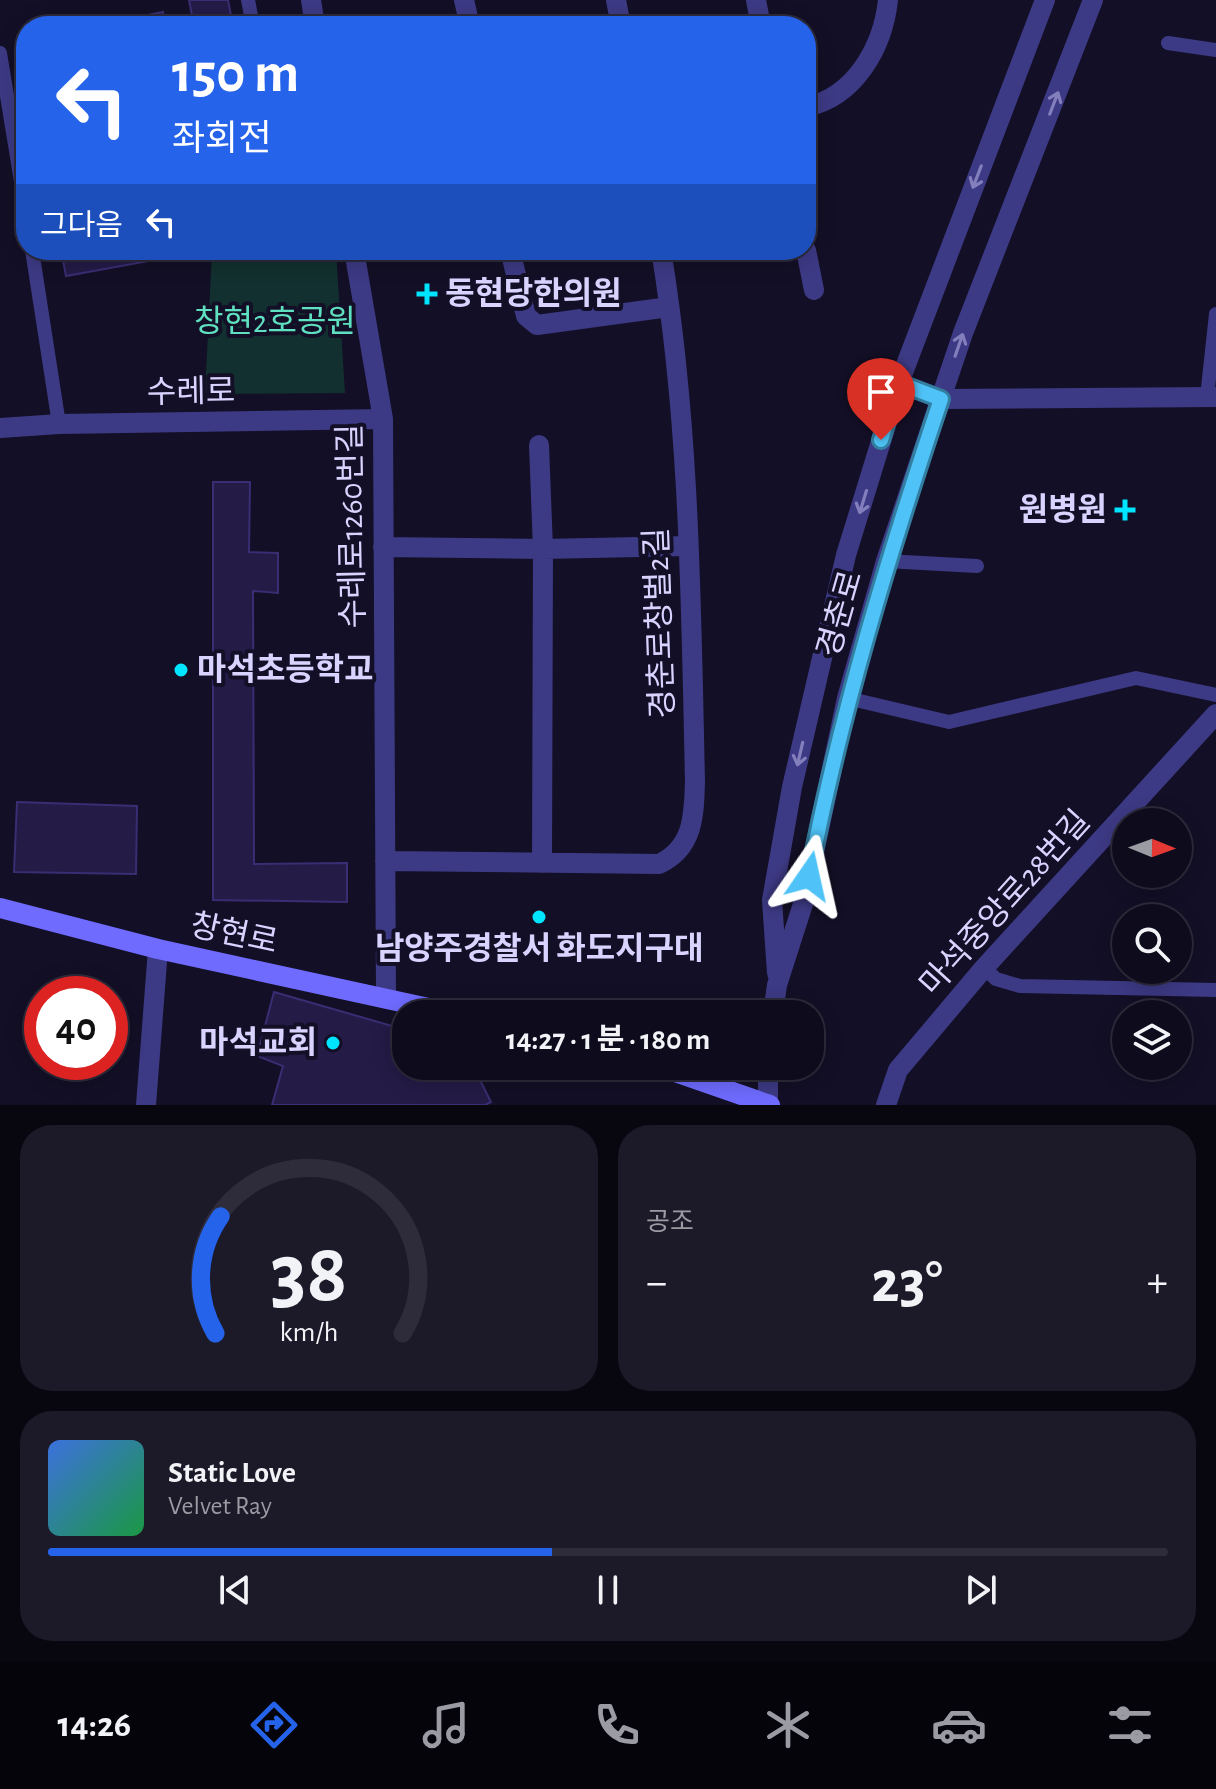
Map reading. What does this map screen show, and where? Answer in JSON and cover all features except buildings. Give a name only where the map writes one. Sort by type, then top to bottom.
[{"type":"main road","name":"창현로","points":[[0,908],[158,949],[402,1000]]},
{"type":"main road","points":[[698,1080],[769,1105]]},
{"type":"street","points":[[816,105],[842,92],[864,68],[880,38],[888,0]]},
{"type":"street","name":"경춘로","points":[[777,985],[772,900],[792,787],[846,555],[899,383],[1045,0]]},
{"type":"street","name":"경춘로","points":[[775,1000],[803,904],[847,698],[886,561],[963,333],[1093,0]]},
{"type":"street","name":"수레로1260번길","points":[[356,260],[383,419],[386,996]]},
{"type":"street","points":[[512,260],[526,316],[537,325],[669,307]]},
{"type":"street","name":"경춘로창벌2길","points":[[385,861],[659,864],[684,847],[691,828],[695,782],[688,546],[680,393],[662,260]]},
{"type":"street","points":[[808,260],[814,290]]},
{"type":"street","points":[[899,383],[941,399],[1212,397]]},
{"type":"street","name":"수레로","points":[[0,428],[59,424],[383,419]]},
{"type":"street","points":[[539,445],[543,549],[542,863]]},
{"type":"street","points":[[383,547],[543,549],[688,546]]},
{"type":"street","name":"마석중앙로28번길","points":[[886,1105],[898,1070],[984,968],[1216,714]]},
{"type":"street","points":[[146,1105],[158,949]]},
{"type":"street","points":[[768,1080],[769,1105]]},
{"type":"lane","points":[[1168,43],[1216,50]]},
{"type":"lane","points":[[0,53],[16,159]]},
{"type":"lane","points":[[34,260],[59,424]]},
{"type":"lane","points":[[1212,397],[1216,314]]},
{"type":"lane","points":[[886,561],[977,566]]},
{"type":"lane","points":[[847,698],[949,722],[1136,678],[1216,695]]},
{"type":"lane","points":[[984,968],[996,979],[1020,986],[1216,990]]},
{"type":"green space","name":"창현2호공원","points":[[212,260],[337,260],[345,393],[205,394]]},
{"type":"place","name":"동현당한의원","points":[[427,294]]},
{"type":"place","name":"원병원","points":[[1125,510]]},
{"type":"place","name":"마석초등학교","points":[[181,670]]},
{"type":"place","name":"남양주경찰서 화도지구대","points":[[539,917]]},
{"type":"place","name":"마석교회","points":[[333,1043]]},
{"type":"route","points":[[809,876],[847,698],[886,561],[941,399],[899,383],[881,440]]}]
